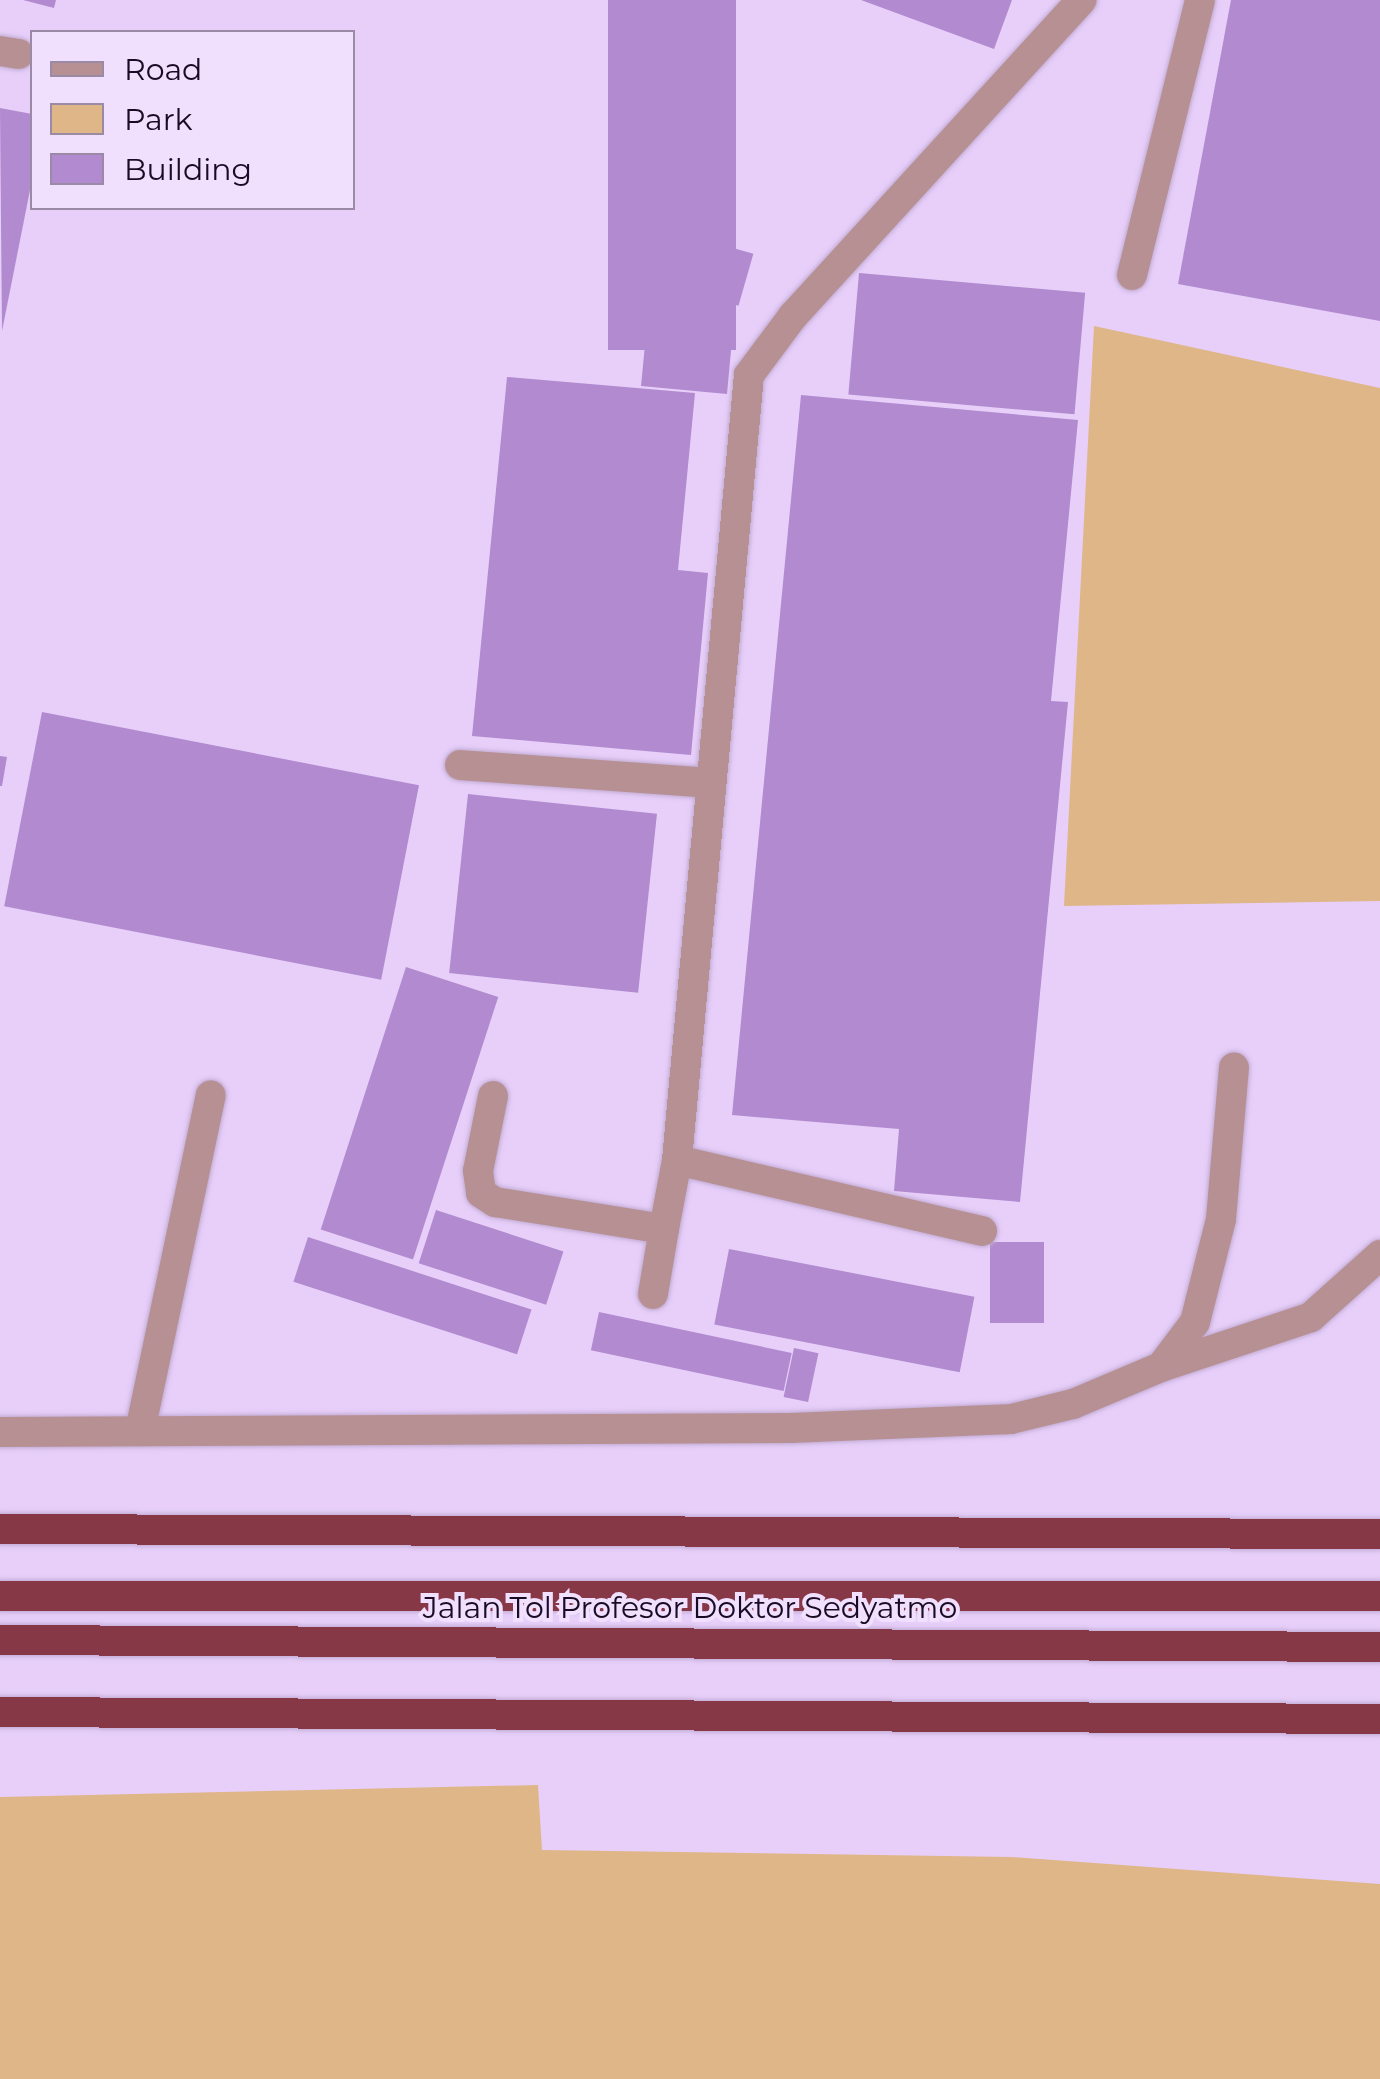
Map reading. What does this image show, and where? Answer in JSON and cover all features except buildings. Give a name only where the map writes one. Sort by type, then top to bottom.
[{"type":"highway","points":[[0,1529],[1380,1534]]},
{"type":"highway","name":"Jalan Tol Profesor Doktor Sedyatmo","points":[[0,1596],[1380,1596]]},
{"type":"highway","name":"Jalan Tol Profesor Doktor Sedyatmo","points":[[0,1640],[1380,1646]]},
{"type":"highway","points":[[0,1712],[1380,1719]]},
{"type":"highway","points":[[500,1714],[1380,1736]]},
{"type":"lane","points":[[653,1294],[677,1160],[750,375],[792,316],[1082,0]]},
{"type":"lane","points":[[1132,275],[1200,0]]},
{"type":"lane","points":[[460,765],[710,783]]},
{"type":"lane","points":[[1161,1367],[1195,1322],[1221,1219],[1234,1068]]},
{"type":"lane","points":[[140,1431],[211,1095]]},
{"type":"lane","points":[[493,1096],[478,1171],[481,1193],[495,1202],[664,1229]]},
{"type":"lane","points":[[677,1160],[982,1230]]},
{"type":"lane","points":[[0,1432],[790,1428],[1012,1419],[1073,1404],[1161,1367],[1311,1316],[1380,1256]]},
{"type":"green space","points":[[1094,326],[1380,388],[1380,901],[1064,906]]},
{"type":"green space","points":[[538,1785],[542,1850],[1011,1857],[1380,1884],[1380,2079],[0,2079],[0,1797]]}]
